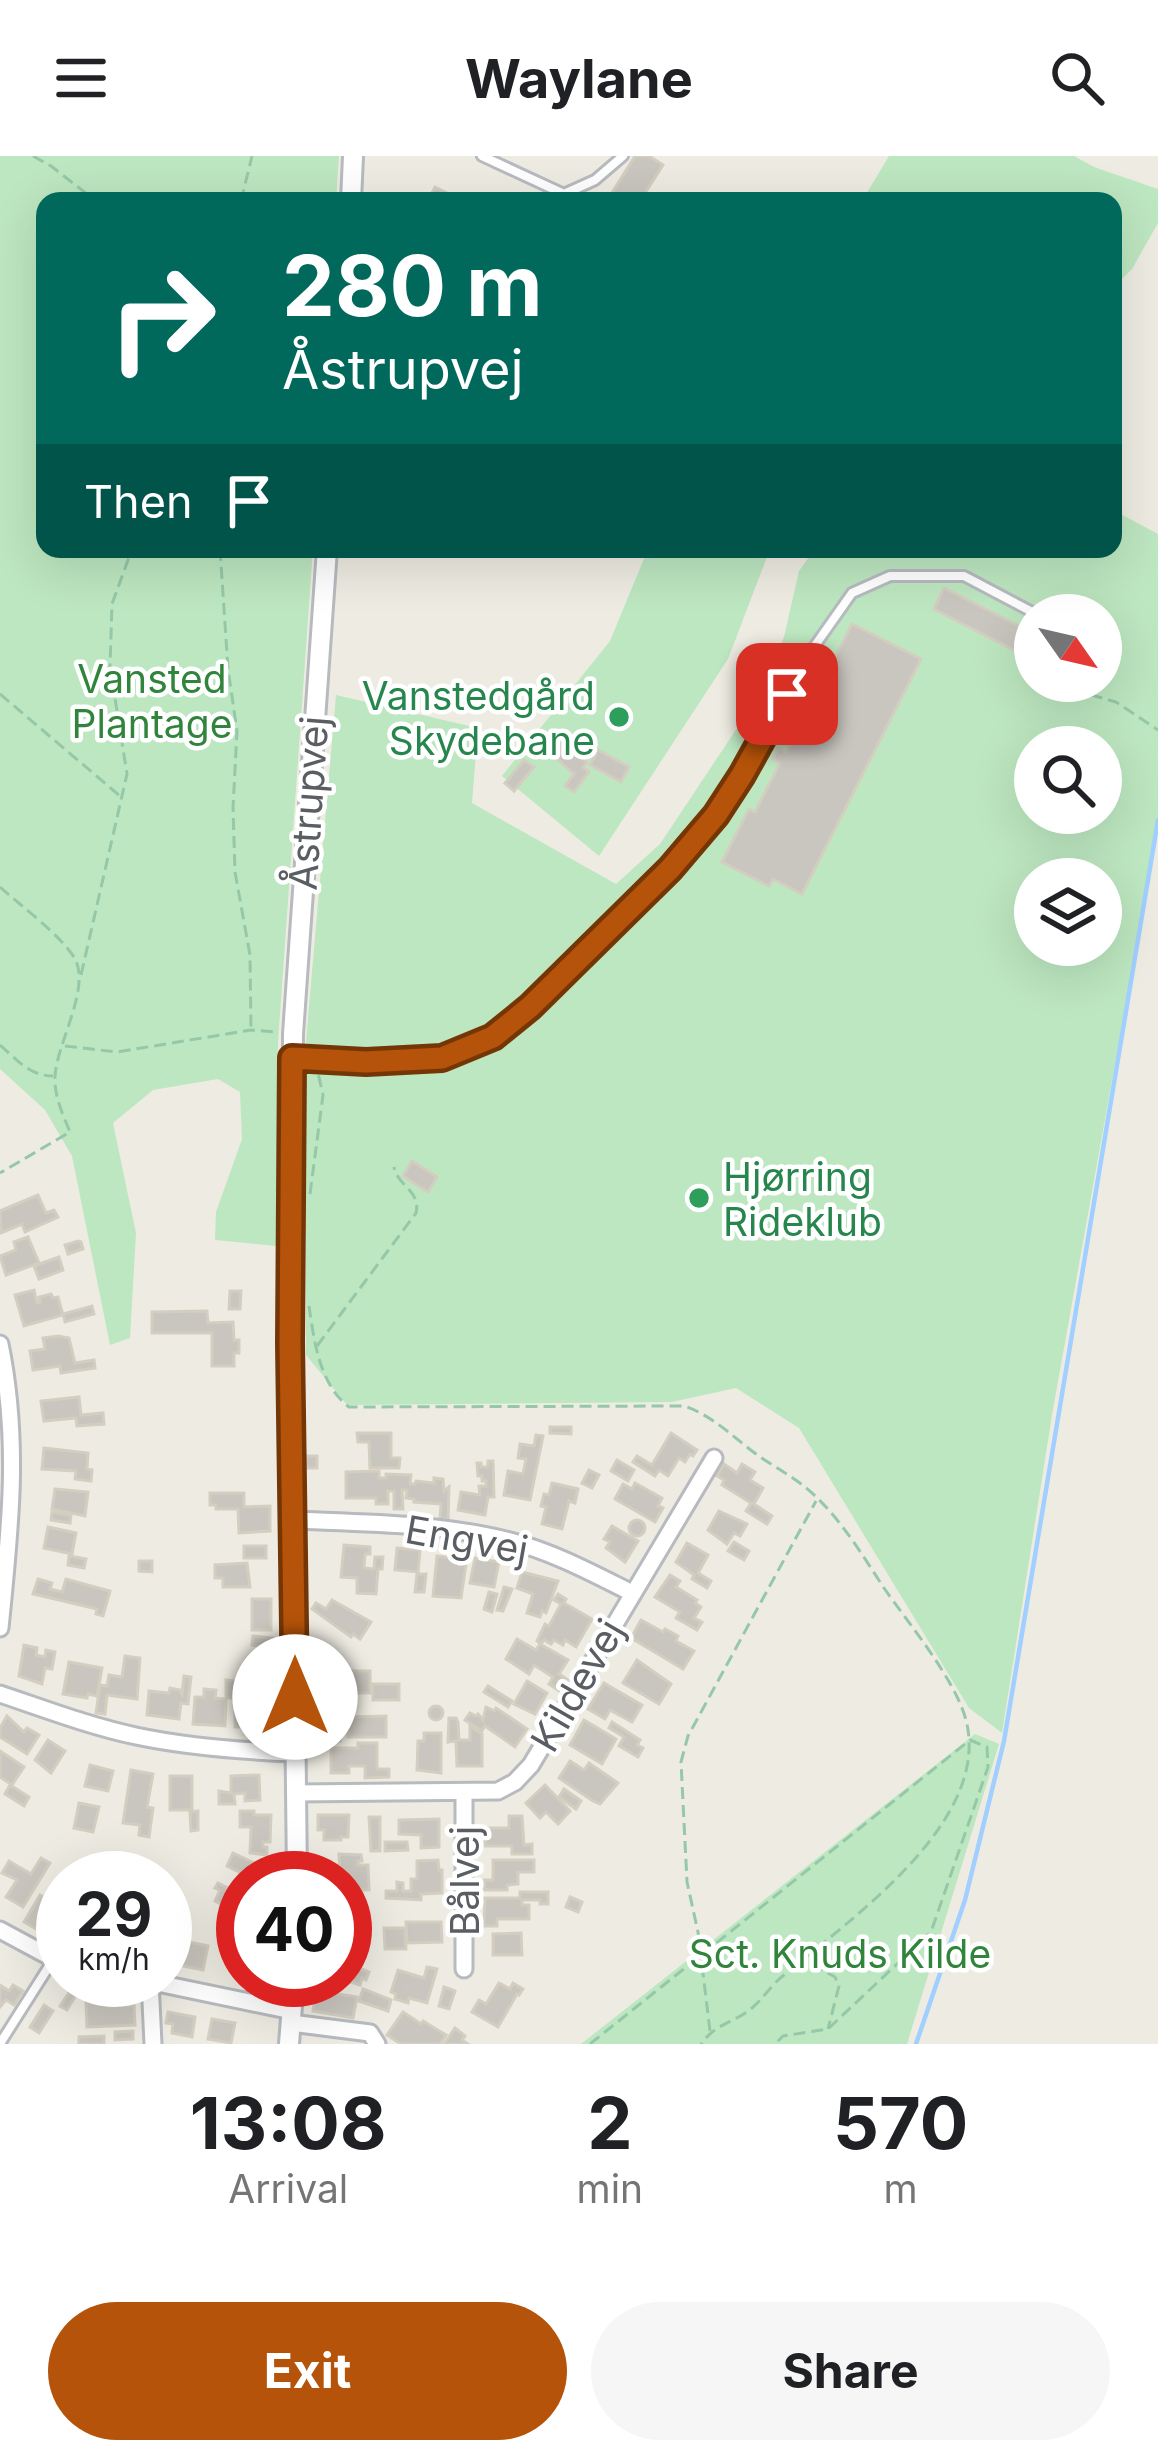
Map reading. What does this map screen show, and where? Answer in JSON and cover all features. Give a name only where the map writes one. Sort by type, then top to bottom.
[{"type":"street","points":[[351,192],[353,156]]},
{"type":"street","name":"Åstrupvej","points":[[297,1851],[290,1343],[292,1058],[326,558]]},
{"type":"street","points":[[0,1344],[13,1446],[12,1512],[0,1628]]},
{"type":"street","name":"Kildevej","points":[[296,1793],[464,1793],[498,1791],[514,1782],[531,1765],[714,1458]]},
{"type":"street","name":"Engvej","points":[[293,1520],[452,1529],[513,1541],[562,1558],[632,1593]]},
{"type":"street","points":[[0,1694],[135,1736],[227,1750],[295,1753]]},
{"type":"street","name":"Bålvej","points":[[464,1793],[464,1969]]},
{"type":"street","points":[[0,1930],[36,1950]]},
{"type":"street","points":[[192,1995],[290,2026],[370,2033],[377,2044]]},
{"type":"street","points":[[149,2007],[153,2044]]},
{"type":"lane","points":[[482,156],[560,192]]},
{"type":"lane","points":[[568,192],[595,180],[623,156]]},
{"type":"lane","points":[[292,1058],[366,1062],[442,1058],[493,1037],[530,1007],[670,869],[716,815],[809,654],[851,593],[890,575],[964,576],[1014,602]]},
{"type":"lane","points":[[1,2042],[36,1993]]},
{"type":"path","points":[[34,156],[85,192]]},
{"type":"path","points":[[243,192],[252,156]]},
{"type":"path","points":[[0,1173],[70,1132],[58,1103],[55,1076],[127,774],[110,667],[112,604],[129,558]]},
{"type":"path","points":[[221,558],[237,731],[235,872],[250,955],[250,1030]]},
{"type":"path","points":[[0,694],[122,797]]},
{"type":"path","points":[[1116,702],[1158,730]]},
{"type":"path","points":[[0,887],[63,944],[75,958],[80,975]]},
{"type":"path","points":[[63,1046],[117,1052],[250,1030],[293,1034]]},
{"type":"path","points":[[0,1045],[32,1073],[55,1076]]},
{"type":"path","points":[[316,1348],[416,1213],[415,1194],[396,1177],[394,1167]]},
{"type":"path","points":[[710,2031],[687,1882],[681,1762],[688,1736],[817,1499]]},
{"type":"path","points":[[590,2044],[970,1740],[988,1747],[988,1767],[931,1932],[828,2029],[783,2036],[775,2044]]},
{"type":"path","points":[[791,1969],[819,1968],[835,1976],[838,1986],[828,2029]]},
{"type":"green space","name":"Vansted Plantage","points":[[0,156],[339,156],[337,192],[36,192],[36,558],[312,558],[278,1042],[276,1246],[215,1240],[216,1212],[242,1139],[240,1092],[218,1079],[153,1090],[113,1123],[136,1233],[130,1338],[110,1345],[72,1156],[45,1110],[0,1069]]},
{"type":"green space","points":[[889,156],[1074,156],[1158,189],[1158,223],[1122,279],[1122,192],[867,192]]},
{"type":"green space","name":"Hjørring Rideklub","points":[[1122,515],[1158,534],[1158,824],[1052,1415],[1002,1733],[969,1708],[799,1428],[736,1388],[672,1402],[347,1405],[306,1355],[306,1041],[336,695],[478,728],[472,803],[616,884],[660,844],[761,692],[784,637],[799,571],[808,558],[1122,558]]},
{"type":"green space","name":"Vanstedgård Skydebane","points":[[644,558],[767,558],[728,659],[599,856],[502,776],[610,641]]},
{"type":"green space","name":"Sct. Knuds Kilde","points":[[975,1734],[999,1744],[907,2044],[581,2044]]},
{"type":"building","points":[[635,156],[649,156],[663,165],[646,192],[613,192]]},
{"type":"building","points":[[944,588],[1014,623],[1014,650],[934,609]]},
{"type":"building","points":[[852,624],[921,659],[802,894],[773,879],[769,886],[722,862],[780,763],[773,759],[778,748],[786,752]]},
{"type":"building","points":[[551,733],[587,762],[583,767],[589,772],[574,792],[565,786],[574,774],[542,745]]},
{"type":"building","points":[[598,750],[629,767],[621,782],[590,765]]},
{"type":"building","points":[[524,760],[534,767],[514,791],[505,783]]},
{"type":"building","points":[[412,1161],[437,1177],[428,1192],[403,1176]]},
{"type":"building","points":[[38,1195],[46,1213],[54,1210],[58,1217],[25,1232],[22,1224],[1,1233],[0,1211]]},
{"type":"building","points":[[28,1237],[39,1263],[6,1275],[0,1256],[16,1250],[14,1242]]},
{"type":"building","points":[[78,1241],[83,1249],[68,1254],[65,1245]]},
{"type":"building","points":[[59,1257],[63,1270],[39,1279],[34,1266]]},
{"type":"building","points":[[34,1290],[37,1303],[39,1297],[58,1297],[63,1315],[24,1326],[15,1295]]},
{"type":"building","points":[[230,1291],[241,1291],[240,1309],[229,1309]]},
{"type":"building","points":[[92,1306],[94,1314],[65,1322],[63,1314]]},
{"type":"building","points":[[207,1311],[208,1323],[233,1322],[234,1340],[239,1340],[234,1366],[212,1366],[212,1333],[152,1333],[152,1312]]},
{"type":"building","points":[[43,1338],[69,1338],[75,1363],[94,1360],[95,1368],[61,1373],[60,1366],[33,1370],[30,1351],[45,1349]]},
{"type":"building","points":[[79,1397],[81,1415],[103,1413],[104,1424],[77,1426],[76,1418],[44,1421],[41,1401]]},
{"type":"building","points":[[550,1427],[571,1427],[571,1434],[550,1433]]},
{"type":"building","points":[[357,1433],[391,1433],[391,1458],[400,1458],[399,1468],[370,1468],[369,1442],[358,1442]]},
{"type":"building","points":[[671,1433],[697,1450],[685,1462],[679,1458],[668,1476],[659,1470],[655,1476],[633,1462],[637,1456],[652,1465]]},
{"type":"building","points":[[536,1435],[543,1436],[530,1500],[504,1495],[508,1471],[523,1474],[526,1459],[518,1458],[520,1444],[534,1446]]},
{"type":"building","points":[[44,1448],[88,1453],[91,1481],[75,1479],[76,1471],[42,1469]]},
{"type":"building","points":[[306,1456],[317,1456],[317,1468],[306,1468]]},
{"type":"building","points":[[617,1460],[634,1470],[628,1481],[611,1471]]},
{"type":"building","points":[[488,1461],[493,1461],[494,1497],[488,1497],[485,1515],[458,1510],[461,1492],[480,1495],[479,1486],[486,1486],[478,1476],[477,1463],[488,1467]]},
{"type":"building","points":[[724,1464],[737,1473],[742,1464],[755,1472],[750,1480],[763,1488],[754,1504],[772,1516],[767,1524],[746,1511],[751,1503],[722,1485],[724,1480],[717,1476]]},
{"type":"building","points":[[589,1470],[599,1475],[592,1488],[582,1483]]},
{"type":"building","points":[[379,1471],[379,1478],[411,1475],[410,1484],[443,1479],[444,1491],[449,1487],[448,1519],[440,1519],[441,1504],[414,1502],[406,1498],[407,1490],[402,1490],[403,1509],[394,1509],[394,1491],[388,1491],[388,1504],[376,1504],[376,1498],[346,1498],[346,1472]]},
{"type":"building","points":[[552,1483],[578,1489],[575,1503],[569,1501],[562,1529],[542,1524],[546,1507],[541,1506]]},
{"type":"building","points":[[635,1483],[662,1498],[658,1506],[663,1508],[655,1522],[615,1499],[623,1484],[632,1489]]},
{"type":"building","points":[[55,1489],[88,1492],[85,1516],[52,1509]]},
{"type":"building","points":[[210,1493],[244,1493],[244,1507],[270,1506],[270,1531],[239,1533],[238,1509],[216,1509],[210,1505]]},
{"type":"building","points":[[719,1511],[747,1524],[727,1544],[708,1530]]},
{"type":"building","points":[[52,1512],[71,1515],[70,1523],[51,1520]]},
{"type":"building","points":[[637,1520],[645,1528],[637,1536],[629,1528]]},
{"type":"building","points":[[612,1526],[638,1541],[625,1562],[606,1548],[610,1542],[604,1539]]},
{"type":"building","points":[[48,1527],[76,1533],[72,1554],[44,1548]]},
{"type":"building","points":[[734,1542],[749,1551],[744,1560],[728,1551]]},
{"type":"building","points":[[687,1543],[708,1555],[698,1573],[711,1581],[707,1588],[676,1562]]},
{"type":"building","points":[[344,1545],[370,1547],[364,1568],[374,1569],[375,1557],[383,1557],[376,1594],[357,1593],[357,1578],[341,1577]]},
{"type":"building","points":[[244,1546],[266,1546],[266,1558],[244,1558]]},
{"type":"building","points":[[397,1548],[420,1550],[418,1572],[395,1570]]},
{"type":"building","points":[[69,1556],[86,1559],[84,1568],[68,1565]]},
{"type":"building","points":[[437,1556],[466,1564],[461,1598],[433,1596]]},
{"type":"building","points":[[475,1558],[499,1562],[494,1587],[470,1583]]},
{"type":"building","points":[[139,1561],[152,1561],[152,1572],[139,1571]]},
{"type":"building","points":[[247,1563],[250,1587],[223,1587],[223,1578],[215,1578],[215,1565]]},
{"type":"building","points":[[522,1572],[558,1581],[540,1617],[527,1613],[533,1594],[517,1588]]},
{"type":"building","points":[[417,1574],[426,1574],[424,1592],[415,1592]]},
{"type":"building","points":[[670,1575],[680,1581],[676,1587],[701,1607],[694,1618],[702,1622],[697,1630],[676,1618],[680,1612],[655,1597]]},
{"type":"building","points":[[38,1579],[62,1592],[66,1579],[110,1591],[103,1616],[96,1614],[97,1609],[33,1594]]},
{"type":"building","points":[[504,1587],[512,1589],[503,1611],[497,1610]]},
{"type":"building","points":[[489,1592],[497,1594],[492,1612],[484,1609]]},
{"type":"building","points":[[558,1594],[566,1599],[564,1603],[592,1619],[576,1647],[565,1640],[563,1645],[537,1641],[561,1604],[554,1600]]},
{"type":"building","points":[[252,1599],[271,1599],[271,1630],[252,1630]]},
{"type":"building","points":[[332,1600],[371,1622],[360,1639],[312,1609],[316,1603],[326,1609]]},
{"type":"building","points":[[641,1620],[678,1636],[676,1641],[694,1651],[683,1669],[631,1638]]},
{"type":"building","points":[[253,1636],[272,1638],[270,1648],[252,1645]]},
{"type":"building","points":[[517,1639],[536,1650],[540,1644],[568,1660],[559,1674],[568,1680],[561,1692],[549,1684],[553,1677],[534,1665],[529,1674],[506,1659]]},
{"type":"building","points":[[24,1645],[37,1648],[36,1655],[55,1652],[52,1669],[45,1668],[42,1684],[19,1676]]},
{"type":"building","points":[[125,1656],[140,1658],[137,1699],[107,1695],[105,1714],[96,1713],[100,1685],[107,1686],[109,1675],[122,1677]]},
{"type":"building","points":[[637,1660],[671,1684],[659,1704],[623,1683]]},
{"type":"building","points":[[69,1662],[102,1668],[97,1696],[63,1694]]},
{"type":"building","points":[[326,1671],[370,1671],[370,1693],[326,1693]]},
{"type":"building","points":[[249,1673],[272,1673],[273,1713],[252,1713],[252,1727],[235,1727],[235,1711],[250,1711]]},
{"type":"building","points":[[184,1676],[191,1677],[188,1704],[181,1703],[179,1719],[147,1715],[149,1691],[169,1693],[170,1688],[182,1694]]},
{"type":"building","points":[[226,1680],[235,1681],[234,1698],[226,1698]]},
{"type":"building","points":[[527,1681],[547,1693],[535,1714],[514,1704]]},
{"type":"building","points":[[604,1683],[642,1705],[632,1722],[610,1710],[605,1719],[588,1709]]},
{"type":"building","points":[[373,1684],[399,1684],[399,1700],[373,1700]]},
{"type":"building","points":[[488,1686],[512,1701],[508,1707],[484,1692]]},
{"type":"building","points":[[204,1689],[216,1690],[215,1698],[226,1699],[225,1726],[193,1724],[195,1697],[204,1697]]},
{"type":"building","points":[[436,1706],[443,1713],[436,1720],[429,1713]]},
{"type":"building","points":[[486,1707],[496,1708],[527,1729],[515,1747],[485,1726],[482,1731],[465,1720],[470,1713],[483,1720]]},
{"type":"building","points":[[7,1716],[24,1732],[27,1728],[39,1735],[27,1754],[0,1737]]},
{"type":"building","points":[[386,1716],[386,1737],[348,1737],[347,1717]]},
{"type":"building","points":[[449,1718],[458,1722],[459,1740],[470,1740],[470,1726],[482,1734],[482,1766],[457,1766],[456,1741],[448,1742]]},
{"type":"building","points":[[584,1720],[616,1739],[602,1764],[570,1745]]},
{"type":"building","points":[[612,1722],[640,1740],[637,1745],[643,1748],[638,1757],[619,1746],[624,1737],[609,1728]]},
{"type":"building","points":[[328,1725],[340,1725],[340,1741],[327,1741]]},
{"type":"building","points":[[424,1733],[441,1733],[441,1773],[417,1770],[418,1741],[424,1741]]},
{"type":"building","points":[[48,1740],[65,1751],[51,1773],[35,1760]]},
{"type":"building","points":[[358,1743],[377,1743],[377,1769],[389,1769],[389,1777],[365,1778],[365,1766],[349,1766],[349,1773],[331,1773],[331,1748],[358,1748]]},
{"type":"building","points":[[0,1751],[24,1767],[12,1785],[0,1777]]},
{"type":"building","points":[[570,1761],[584,1770],[589,1763],[618,1783],[600,1804],[593,1801],[559,1778]]},
{"type":"building","points":[[90,1765],[113,1771],[108,1791],[85,1786]]},
{"type":"building","points":[[131,1770],[153,1774],[147,1807],[153,1808],[149,1837],[139,1835],[140,1825],[123,1823]]},
{"type":"building","points":[[259,1775],[260,1800],[245,1801],[245,1793],[234,1794],[235,1804],[219,1804],[219,1791],[231,1793],[231,1776]]},
{"type":"building","points":[[170,1776],[192,1776],[192,1810],[170,1810]]},
{"type":"building","points":[[10,1785],[29,1797],[24,1806],[5,1794]]},
{"type":"building","points":[[545,1785],[570,1811],[558,1824],[546,1812],[540,1818],[526,1803]]},
{"type":"building","points":[[564,1789],[581,1801],[576,1809],[559,1797]]},
{"type":"building","points":[[79,1803],[99,1807],[93,1832],[74,1828]]},
{"type":"building","points":[[198,1811],[198,1830],[191,1831],[190,1812]]},
{"type":"building","points":[[240,1811],[271,1815],[270,1842],[263,1842],[267,1851],[250,1851],[251,1827],[240,1827]]},
{"type":"building","points":[[318,1815],[349,1815],[348,1837],[324,1840]]},
{"type":"building","points":[[509,1816],[522,1816],[524,1845],[532,1844],[532,1854],[512,1854],[512,1846],[485,1846],[485,1828],[509,1828]]},
{"type":"building","points":[[369,1817],[380,1817],[380,1851],[371,1851]]},
{"type":"building","points":[[439,1819],[439,1847],[421,1848],[421,1835],[399,1834],[399,1820]]},
{"type":"building","points":[[385,1842],[407,1842],[408,1850],[385,1851]]},
{"type":"building","points":[[438,1860],[442,1893],[421,1894],[421,1900],[386,1898],[386,1891],[397,1891],[397,1882],[403,1883],[403,1891],[411,1891],[417,1861]]},
{"type":"building","points":[[493,1860],[534,1860],[534,1872],[518,1872],[518,1884],[507,1885],[507,1890],[484,1890],[484,1880],[493,1880]]},
{"type":"building","points":[[9,1861],[31,1874],[36,1866],[36,1886],[23,1907],[6,1897],[17,1880],[2,1873]]},
{"type":"building","points":[[520,1892],[548,1892],[548,1904],[522,1900],[522,1905],[529,1905],[529,1919],[497,1919],[497,1926],[484,1926],[485,1898],[520,1898]]},
{"type":"building","points":[[570,1897],[582,1902],[578,1912],[566,1907]]},
{"type":"building","points":[[36,1902],[36,1929],[24,1922]]},
{"type":"building","points":[[406,1922],[441,1922],[442,1942],[407,1943]]},
{"type":"building","points":[[384,1928],[405,1928],[406,1949],[385,1949]]},
{"type":"building","points":[[521,1933],[522,1955],[493,1955],[493,1934]]},
{"type":"building","points":[[192,1943],[208,1946],[203,1970],[192,1968]]},
{"type":"building","points":[[427,1967],[437,1969],[427,2003],[395,1999],[391,1992],[398,1970],[424,1978]]},
{"type":"building","points":[[499,1983],[523,1989],[498,2027],[472,2012],[479,2000],[486,2004]]},
{"type":"building","points":[[0,1985],[23,1991],[14,2005],[6,2000],[0,2007]]},
{"type":"building","points":[[444,1987],[455,1991],[449,2009],[439,2006]]},
{"type":"building","points":[[372,1993],[391,2000],[388,2011],[372,2005]]},
{"type":"building","points":[[43,2007],[53,2011],[39,2033],[30,2027]]},
{"type":"building","points":[[86,2007],[134,2007],[135,2025],[87,2027]]},
{"type":"building","points":[[314,2007],[355,2007],[353,2018],[313,2011]]},
{"type":"building","points":[[168,2012],[195,2017],[192,2037],[172,2033],[173,2024],[166,2023]]},
{"type":"building","points":[[403,2012],[446,2035],[440,2044],[401,2044],[387,2035]]},
{"type":"building","points":[[212,2019],[235,2023],[231,2043],[208,2039]]},
{"type":"building","points":[[455,2028],[465,2036],[462,2040],[468,2044],[444,2044]]},
{"type":"building","points":[[133,2031],[133,2039],[115,2040],[115,2032]]},
{"type":"building","points":[[104,2036],[104,2044],[79,2044],[79,2037]]},
{"type":"waterway","points":[[916,2044],[965,1900],[1004,1741],[1158,820]]},
{"type":"place","name":"Vanstedgård Skydebane","points":[[619,717]]},
{"type":"place","name":"Hjørring Rideklub","points":[[699,1198]]},
{"type":"route","points":[[295,1697],[292,1058],[410,1062],[442,1058],[493,1037],[530,1007],[670,869],[716,815],[787,694]]}]
